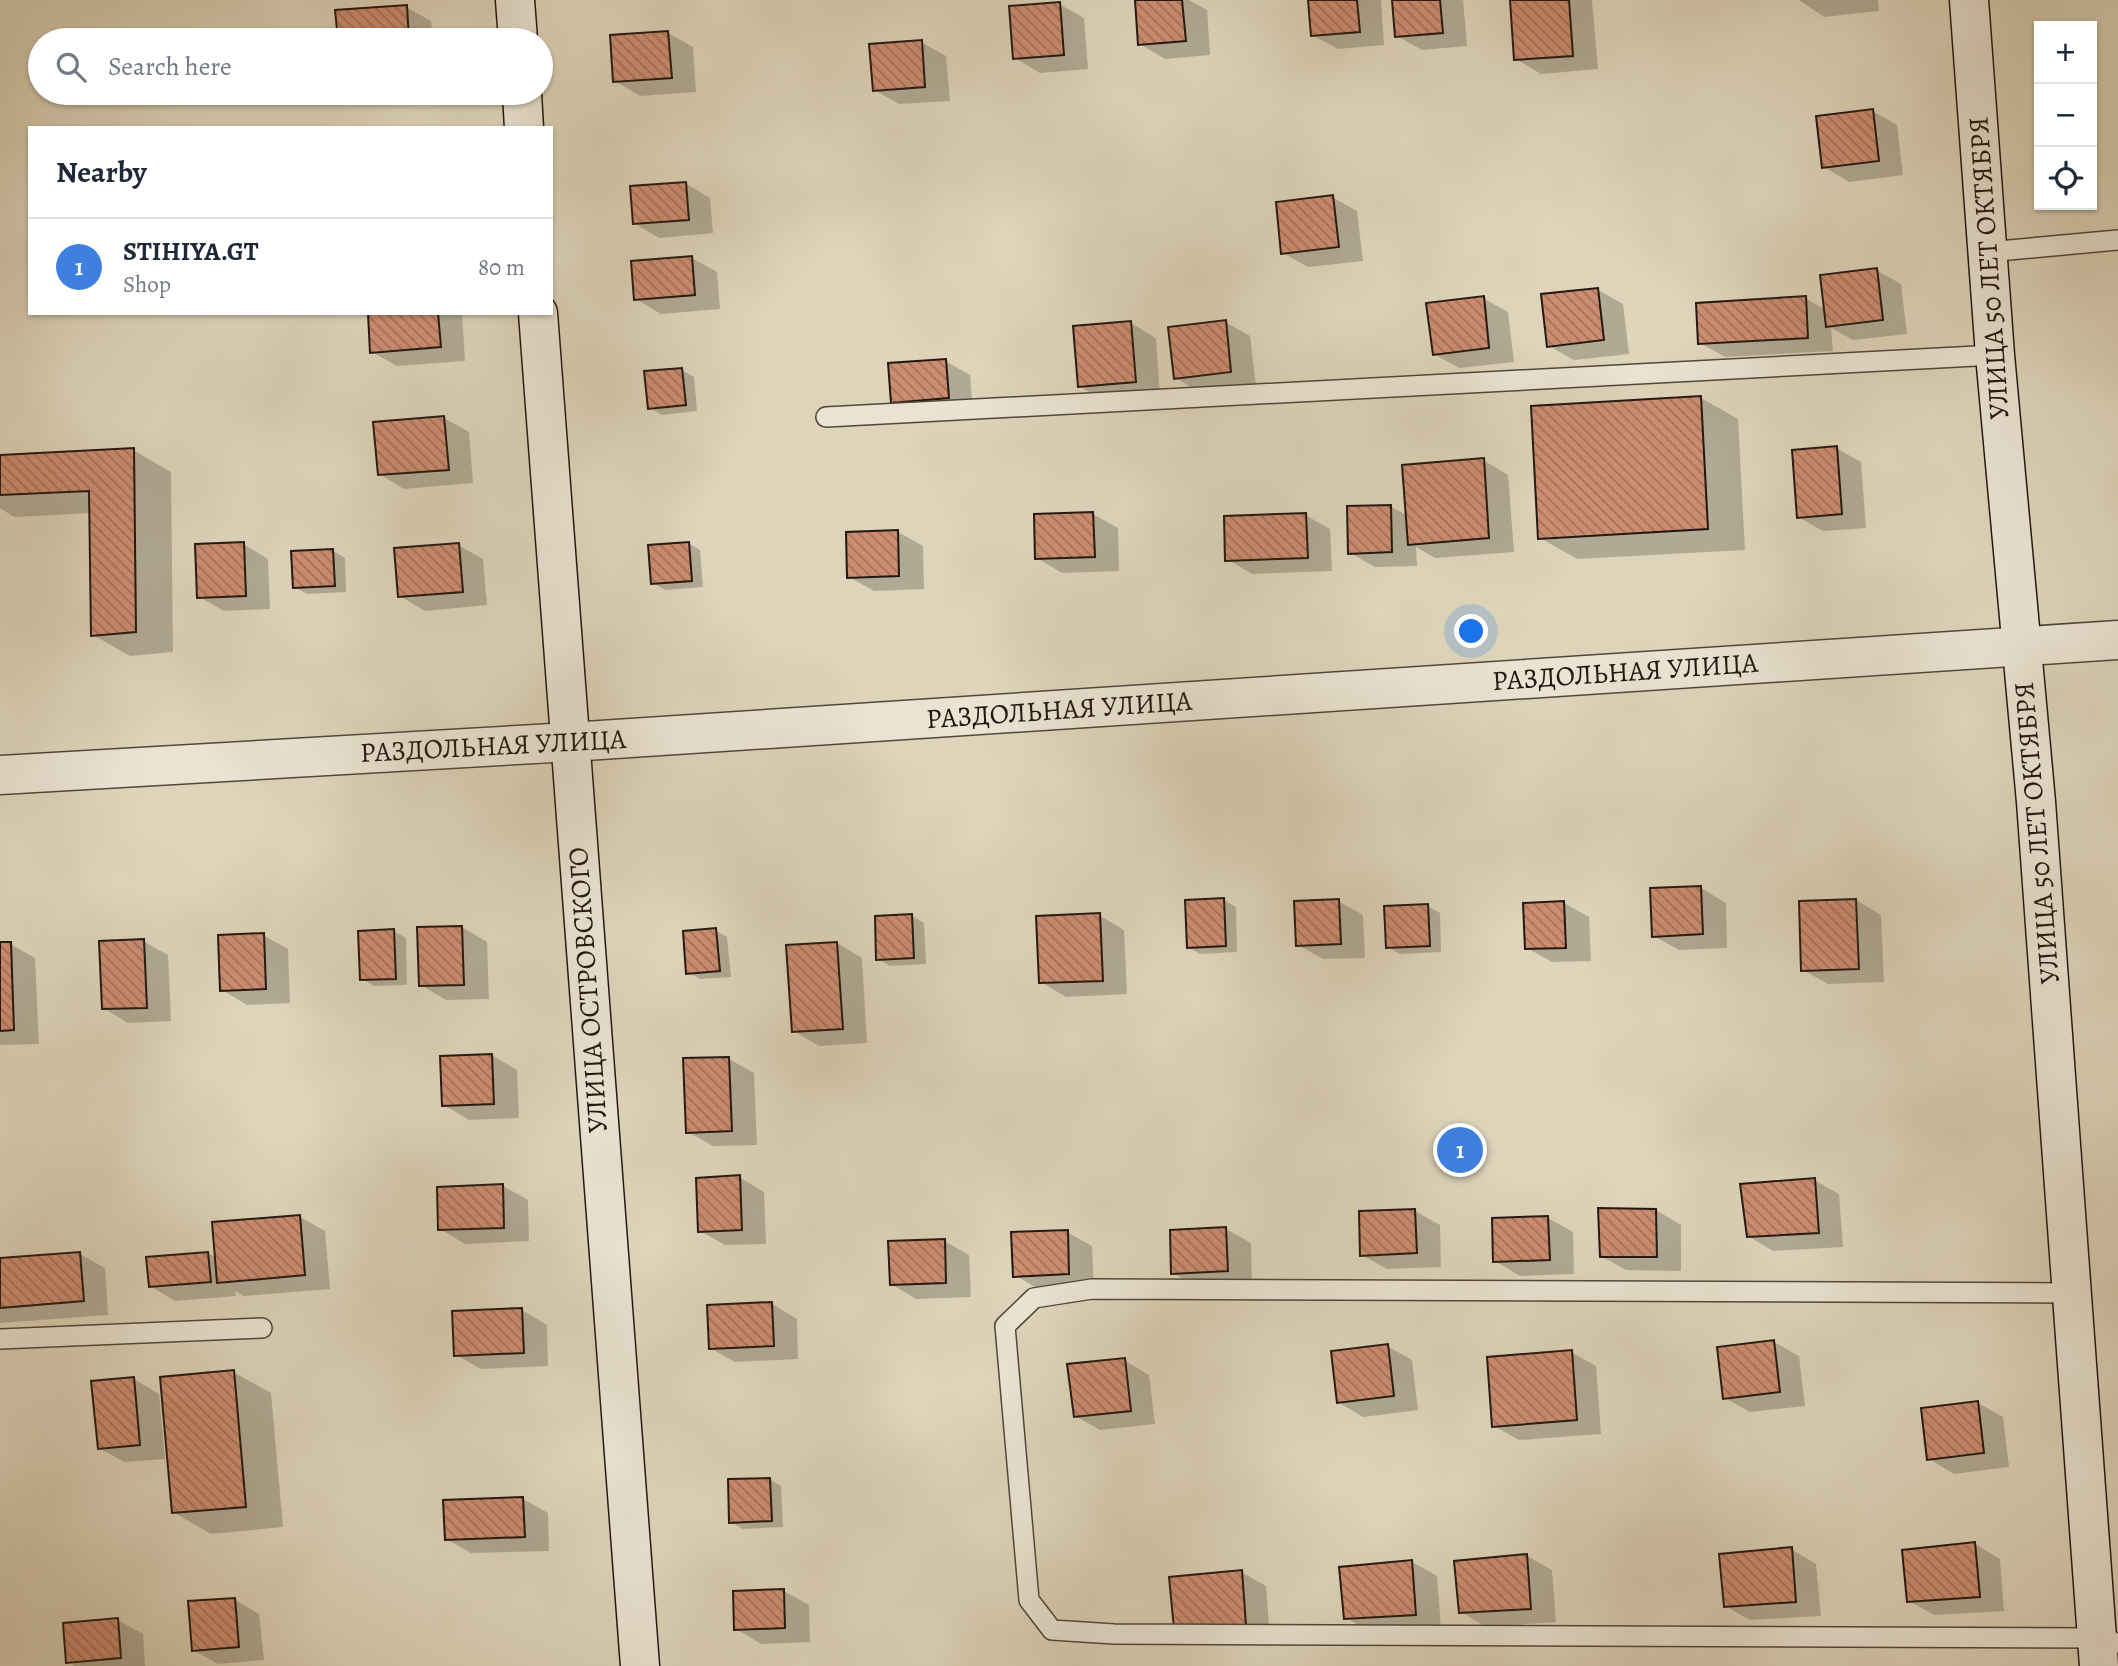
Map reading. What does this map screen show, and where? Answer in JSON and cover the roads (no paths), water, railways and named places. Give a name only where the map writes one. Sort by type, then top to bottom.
[{"type":"street","points":[[515,0],[517,28]]},
{"type":"street","name":"УЛИЦА 50 ЛЕТ ОКТЯБРЯ","points":[[1969,0],[1995,355],[2022,646],[2072,1293],[2105,1649]]},
{"type":"street","points":[[523,105],[524,126]]},
{"type":"street","name":"УЛИЦА ОСТРОВСКОГО","points":[[538,315],[640,1666]]},
{"type":"street","name":"РАЗДОЛЬНАЯ УЛИЦА","points":[[0,775],[570,742],[2022,646],[2116,644]]},
{"type":"lane","points":[[1987,252],[2118,240]]},
{"type":"lane","points":[[826,417],[1995,355]]},
{"type":"lane","points":[[2072,1293],[1092,1289],[1034,1298],[1005,1326],[1029,1600],[1052,1630],[1114,1634],[2105,1649]]},
{"type":"lane","points":[[0,1339],[262,1328]]},
{"type":"place","name":"STIHIYA.GT","points":[[1460,1150]]}]
